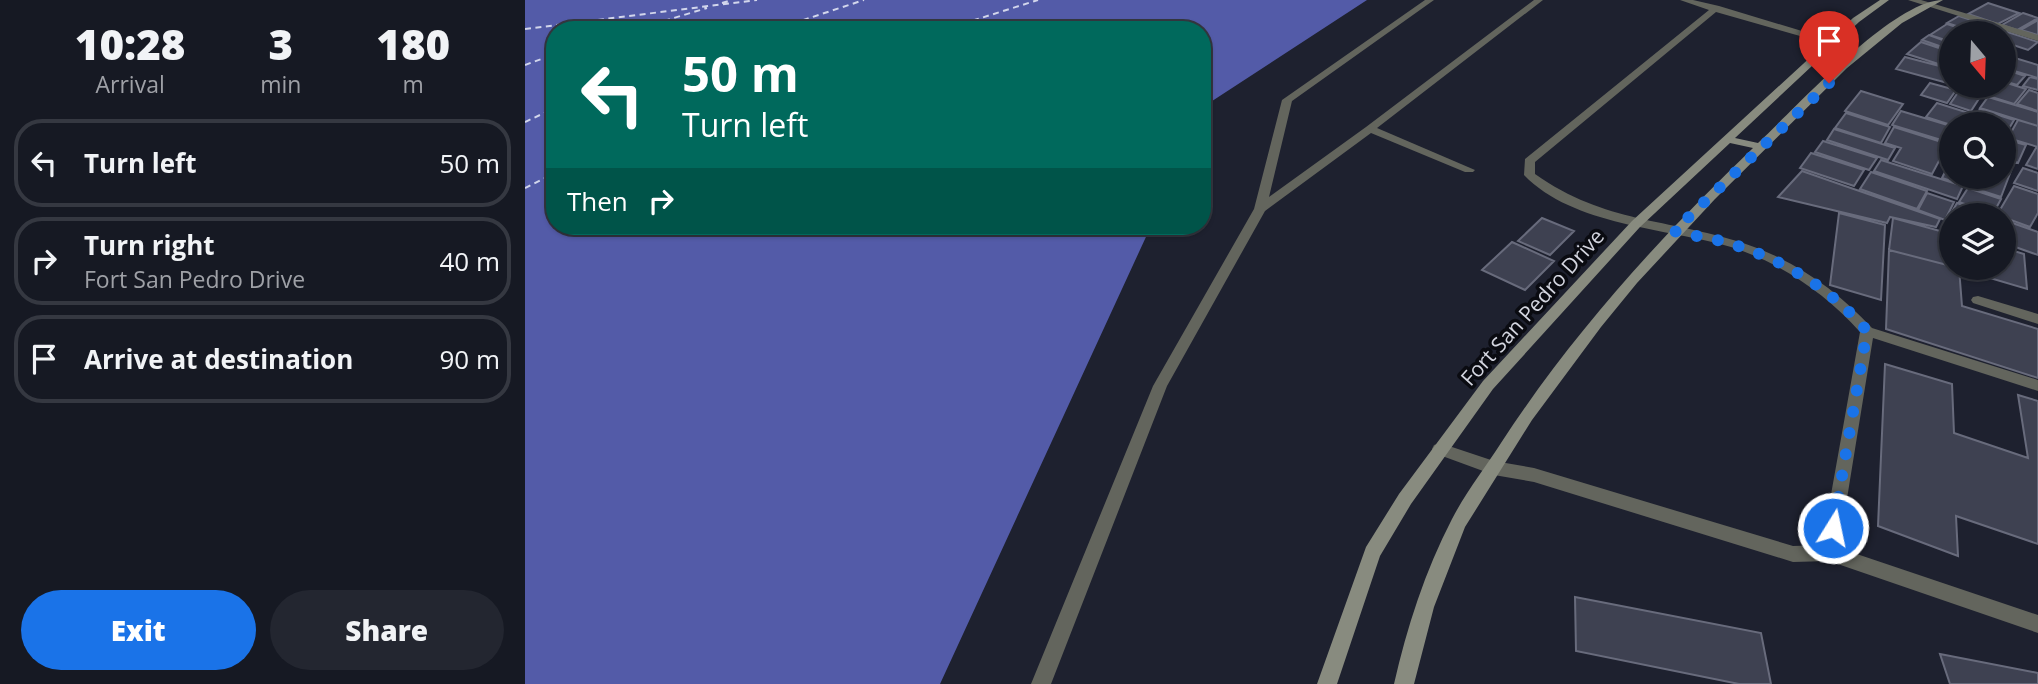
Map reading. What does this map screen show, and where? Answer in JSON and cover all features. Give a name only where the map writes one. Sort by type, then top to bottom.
[{"type":"main road","name":"Fort San Pedro Drive","points":[[1327,684],[1373,553],[1440,449],[1488,385],[1636,224],[1856,20],[1885,0]]},
{"type":"main road","points":[[1404,684],[1411,650],[1430,592],[1455,530],[1525,416],[1571,352],[1674,231],[1760,147],[1895,24],[1939,0]]},
{"type":"main road","points":[[1727,139],[1760,147]]},
{"type":"street","points":[[1041,684],[1160,386],[1260,209],[1287,100],[1430,0]]},
{"type":"street","points":[[1260,209],[1370,130],[1539,0]]},
{"type":"street","points":[[1684,0],[1863,51]]},
{"type":"street","points":[[1912,0],[2038,38]]},
{"type":"street","points":[[1716,8],[1529,161],[1530,175],[1547,189],[1636,224],[1717,240],[1762,254],[1831,294],[1850,310],[1867,331],[2038,386]]},
{"type":"street","points":[[1370,130],[1469,170]]},
{"type":"street","points":[[1978,300],[2038,319]]},
{"type":"street","points":[[1829,553],[1867,331]]},
{"type":"street","points":[[1440,449],[1494,468],[1534,475],[1793,554],[1829,553],[2038,624]]},
{"type":"water","points":[[525,0],[1367,0],[1211,102],[1211,21],[546,21],[546,235],[1147,235],[940,684],[525,684]]},
{"type":"building","points":[[1988,3],[2019,13],[2004,21],[1989,21],[1968,14]]},
{"type":"building","points":[[2023,13],[2038,18],[2017,30],[2016,21],[2009,21]]},
{"type":"building","points":[[1959,16],[1974,21],[1950,21]]},
{"type":"building","points":[[2038,20],[2038,35],[2021,30]]},
{"type":"building","points":[[1939,29],[1939,38],[1930,35]]},
{"type":"building","points":[[1929,35],[1939,39],[1939,46],[1922,40]]},
{"type":"building","points":[[2016,35],[2038,42],[2028,50],[2016,46]]},
{"type":"building","points":[[1921,42],[1939,48],[1939,64],[1907,54]]},
{"type":"building","points":[[1905,57],[1939,66],[1939,81],[1896,69]]},
{"type":"building","points":[[2016,58],[2038,65],[2038,78],[2016,72]]},
{"type":"building","points":[[2016,73],[2025,76],[2017,85]]},
{"type":"building","points":[[2030,77],[2038,79],[2038,90],[2023,86]]},
{"type":"building","points":[[1930,83],[1939,85],[1939,98],[1950,98],[1947,103],[1921,95]]},
{"type":"building","points":[[2016,86],[2026,89],[2014,104],[1995,98],[2016,98]]},
{"type":"building","points":[[2029,90],[2038,93],[2038,111],[2017,104]]},
{"type":"building","points":[[1861,91],[1903,104],[1888,125],[1845,111]]},
{"type":"building","points":[[1954,98],[1979,98],[1971,111],[1950,104]]},
{"type":"building","points":[[1987,98],[1991,98],[2038,112],[2038,126],[2016,119],[2016,112],[1993,112],[1980,108]]},
{"type":"building","points":[[1937,103],[1966,112],[1939,112],[1939,121],[1926,117]]},
{"type":"building","points":[[1901,111],[1939,122],[1939,139],[1892,125]]},
{"type":"building","points":[[1846,113],[1890,127],[1881,143],[1835,128]]},
{"type":"building","points":[[2018,120],[2038,126],[2038,147],[2016,140]]},
{"type":"building","points":[[1894,127],[1939,141],[1939,161],[1932,174],[1893,161],[1901,148],[1885,143]]},
{"type":"building","points":[[1834,129],[1895,148],[1888,160],[1827,140]]},
{"type":"building","points":[[1823,141],[1877,158],[1869,170],[1815,152]]},
{"type":"building","points":[[2016,142],[2026,145],[2016,162]]},
{"type":"building","points":[[2038,148],[2038,169],[2026,165]]},
{"type":"building","points":[[1811,153],[1864,170],[1854,186],[1800,168]]},
{"type":"building","points":[[1881,160],[1939,178],[1939,189],[1962,189],[1957,199],[1874,171]]},
{"type":"building","points":[[2023,168],[2038,173],[2038,191],[2016,184]]},
{"type":"building","points":[[1802,171],[1939,219],[1939,221],[1936,227],[1890,217],[1887,223],[1778,197]]},
{"type":"building","points":[[1871,172],[1927,191],[1917,209],[1860,189]]},
{"type":"building","points":[[2016,187],[2038,194],[2038,213],[2030,227],[2016,222],[2016,203],[2004,203]]},
{"type":"building","points":[[1967,189],[2001,199],[1999,203],[1959,202]]},
{"type":"building","points":[[1976,189],[2004,189],[2001,197]]},
{"type":"building","points":[[1927,193],[1954,202],[1939,203],[1939,218],[1918,210]]},
{"type":"building","points":[[1839,213],[1885,225],[1881,300],[1830,285]]},
{"type":"building","points":[[1542,218],[1574,231],[1550,255],[1518,241]]},
{"type":"building","points":[[1893,218],[1939,231],[1939,263],[1889,250]]},
{"type":"building","points":[[2016,224],[2038,232],[2038,255],[2016,247]]},
{"type":"building","points":[[1512,242],[1554,261],[1525,290],[1482,270]]},
{"type":"building","points":[[1889,250],[1939,263],[1939,280],[1960,280],[1962,306],[2038,329],[2038,378],[1886,329]]},
{"type":"building","points":[[2016,252],[2024,254],[2027,289],[1997,280],[2016,280]]},
{"type":"building","points":[[1885,364],[1952,384],[1954,433],[2028,458],[2018,395],[2038,401],[2038,544],[1956,516],[1958,556],[1878,526]]},
{"type":"building","points":[[1575,597],[1761,633],[1771,684],[1739,684],[1576,651]]},
{"type":"building","points":[[1940,654],[2038,673],[2038,684],[1950,684]]},
{"type":"ferry route","points":[[722,3],[732,0]]},
{"type":"ferry route","points":[[589,21],[757,0]]},
{"type":"ferry route","points":[[800,21],[864,0]]},
{"type":"ferry route","points":[[972,21],[1038,0]]},
{"type":"ferry route","points":[[664,21],[707,8]]},
{"type":"ferry route","points":[[525,29],[546,26]]},
{"type":"ferry route","points":[[525,65],[546,57]]},
{"type":"ferry route","points":[[525,122],[546,112]]},
{"type":"ferry route","points":[[525,188],[546,178]]},
{"type":"route","points":[[1829,83],[1674,231],[1717,240],[1762,254],[1831,294],[1850,310],[1867,331],[1833,528]]}]
